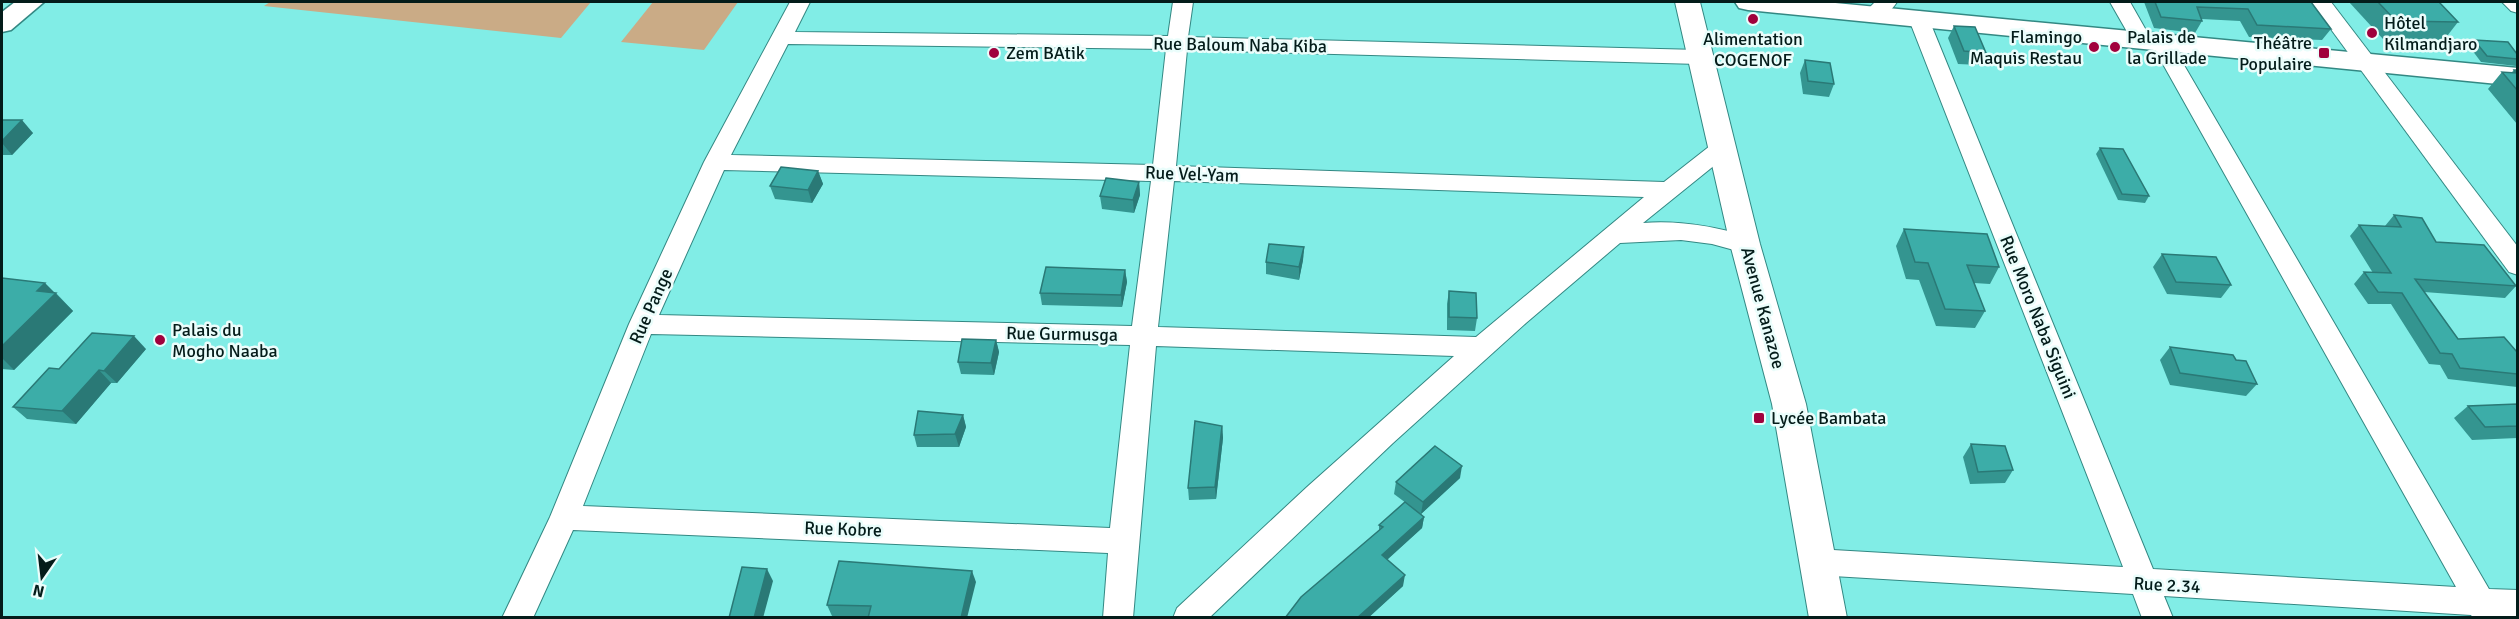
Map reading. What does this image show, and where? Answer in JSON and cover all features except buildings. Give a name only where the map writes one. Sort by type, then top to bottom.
[{"type":"main road","points":[[2,24],[31,2]]},
{"type":"main road","points":[[1749,2],[1881,7],[1918,17],[2517,77]]},
{"type":"street","name":"Rue Pange","points":[[517,618],[564,517],[642,324],[716,162],[800,2]]},
{"type":"street","points":[[1118,618],[1122,541],[1143,336],[1164,173],[1176,43],[1183,2]]},
{"type":"street","name":"Avenue Kanazoe","points":[[1687,2],[1745,244],[1789,404],[1828,618]]},
{"type":"street","points":[[2120,2],[2150,40],[2485,610]]},
{"type":"street","points":[[2321,2],[2368,62],[2517,266]]},
{"type":"street","points":[[2512,2],[2517,7]]},
{"type":"street","name":"Rue Moro Naba Siguini","points":[[1918,17],[2158,618]]},
{"type":"street","name":"Rue Baloum Naba Kiba","points":[[782,38],[1176,43],[1699,57]]},
{"type":"street","points":[[1188,618],[1308,502],[1482,347],[1668,190],[1723,147]]},
{"type":"street","name":"Rue Vel-Yam","points":[[716,162],[1164,173],[1668,190]]},
{"type":"street","points":[[1615,235],[1653,230],[1691,232],[1713,234],[1745,244]]},
{"type":"street","name":"Rue Gurmusga","points":[[642,324],[1482,347]]},
{"type":"street","name":"Rue Kobre","points":[[564,517],[1122,541]]},
{"type":"street","name":"Rue 2.34","points":[[1816,562],[2485,610],[2517,604]]},
{"type":"shaded area","points":[[270,2],[591,2],[561,38],[264,6]]},
{"type":"shaded area","points":[[653,2],[738,2],[704,50],[621,42]]},
{"type":"place","name":"Alimentation COGENOF","points":[[1753,19]]},
{"type":"place","name":"Hôtel Kilmandjaro","points":[[2372,33]]},
{"type":"place","name":"Flamingo Maquis Restau","points":[[2094,47]]},
{"type":"place","name":"Palais de la Grillade","points":[[2115,47]]},
{"type":"place","name":"Zem BAtik","points":[[994,53]]},
{"type":"place","name":"Théâtre Populaire","points":[[2324,53]]},
{"type":"place","name":"Palais du Mogho Naaba","points":[[160,340]]},
{"type":"place","name":"Lycée Bambata","points":[[1759,418]]}]
